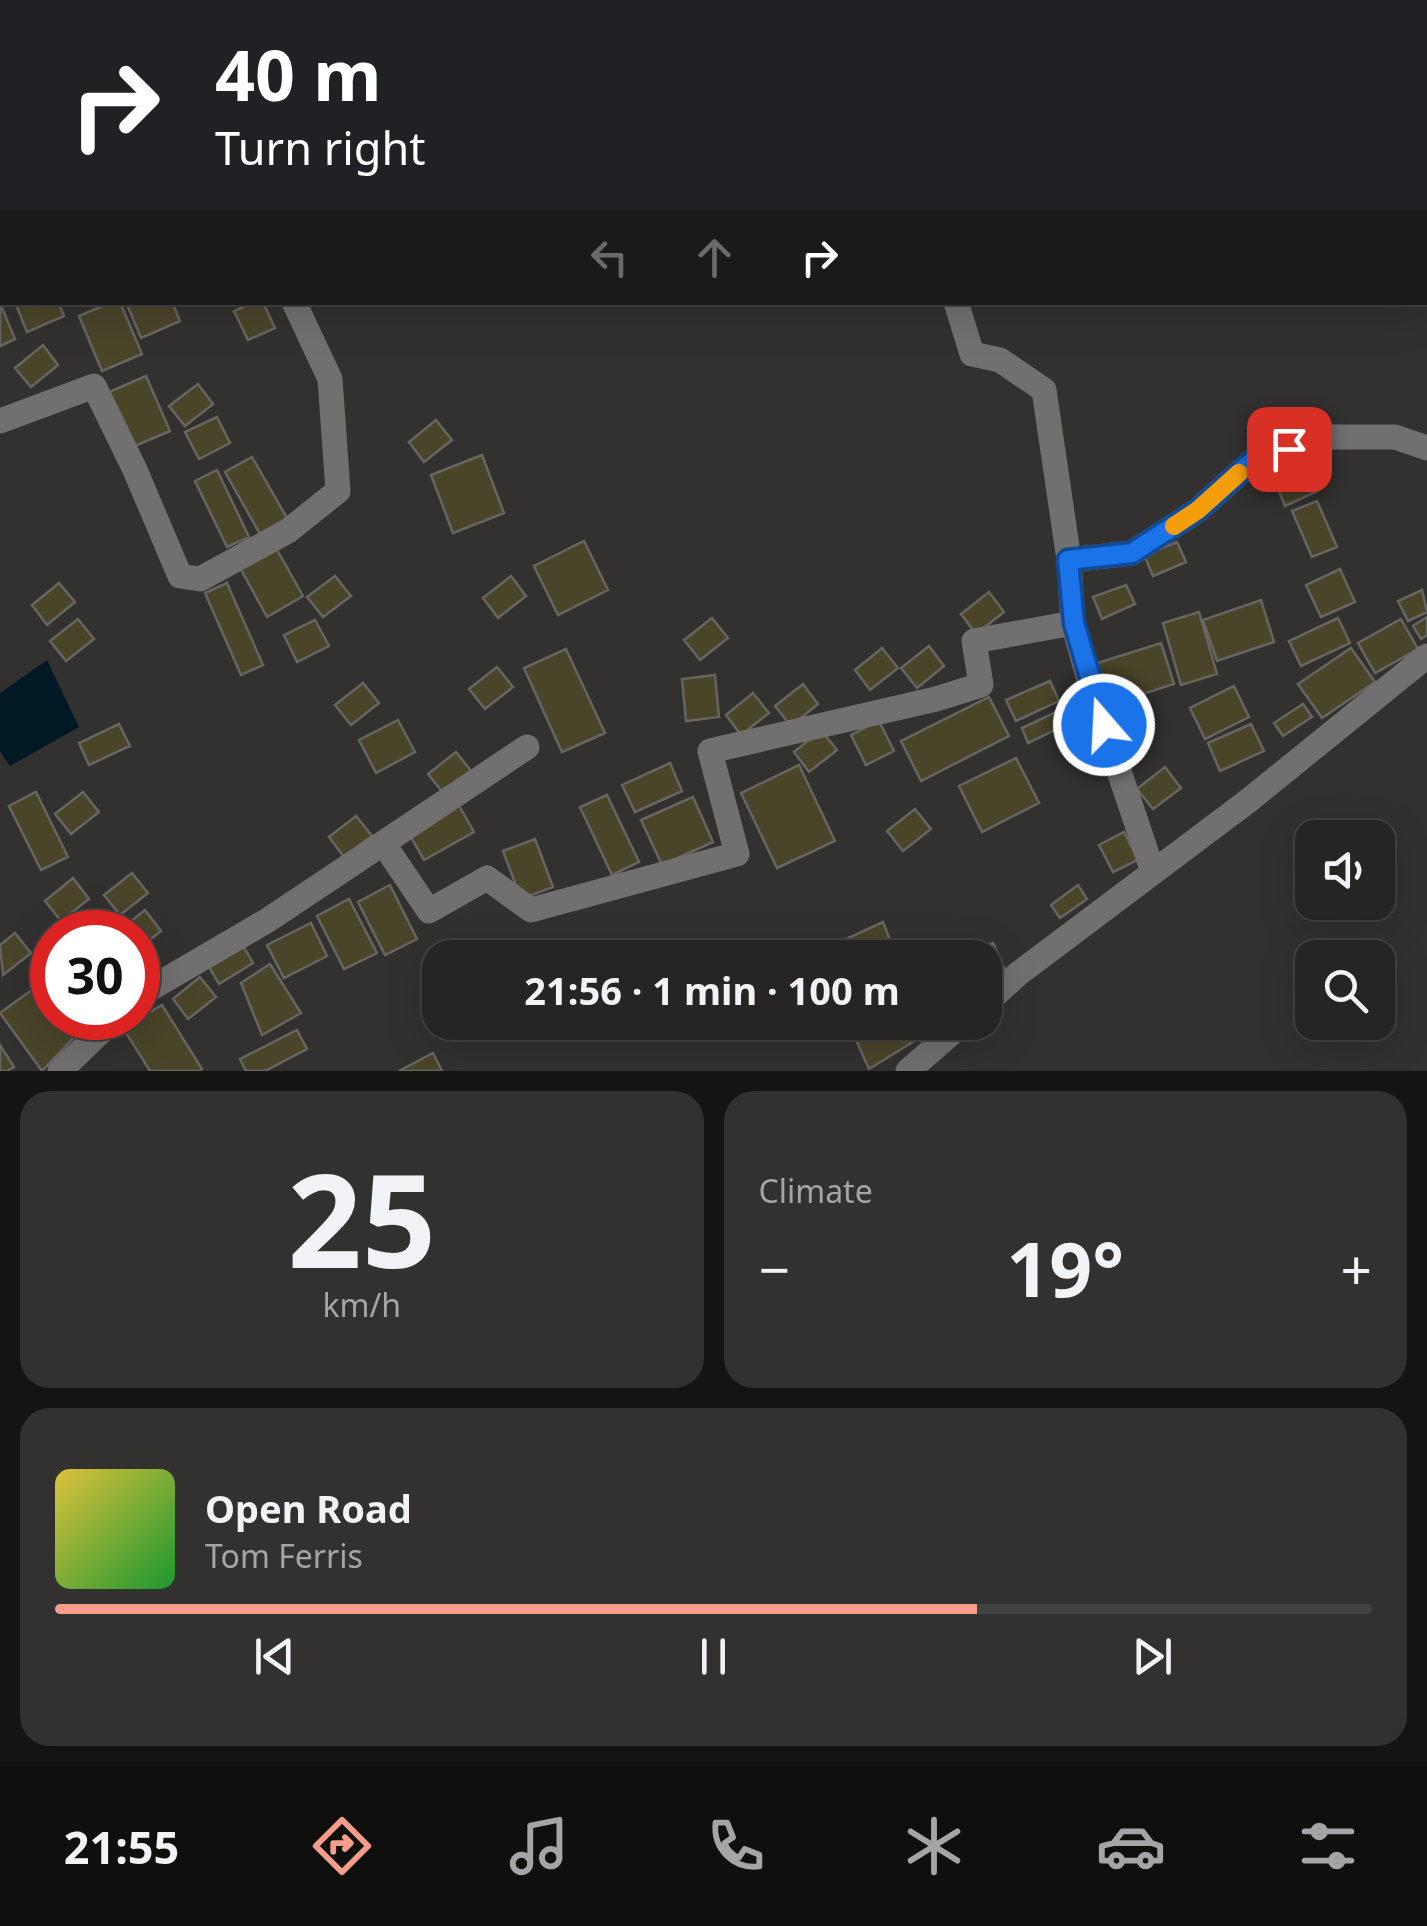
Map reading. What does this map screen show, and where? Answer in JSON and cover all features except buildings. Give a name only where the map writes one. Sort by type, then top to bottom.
[{"type":"street","points":[[0,420],[94,386],[180,576],[200,580],[288,531],[338,491],[330,378],[295,305]]},
{"type":"street","points":[[957,305],[972,354],[1000,360],[1044,390],[1074,623],[1094,697],[1153,872]]},
{"type":"street","points":[[1068,560],[1132,553],[1198,510],[1254,460],[1307,443],[1324,438],[1394,437],[1427,448]]},
{"type":"street","points":[[383,843],[429,910],[487,878],[531,910],[736,854],[710,751],[936,700],[981,685],[974,641],[1074,623]]},
{"type":"street","points":[[1002,989],[1248,801],[1427,656]]},
{"type":"street","points":[[160,983],[268,920],[527,748]]},
{"type":"street","points":[[60,1071],[92,1040]]},
{"type":"street","points":[[908,1071],[943,1040]]},
{"type":"water","points":[[47,660],[79,727],[10,766],[0,751],[0,693]]},
{"type":"slow traffic","points":[[1174,526],[1239,473]]},
{"type":"route","points":[[1104,725],[1074,623],[1068,560],[1132,553],[1198,510],[1254,460],[1289,449]]}]
